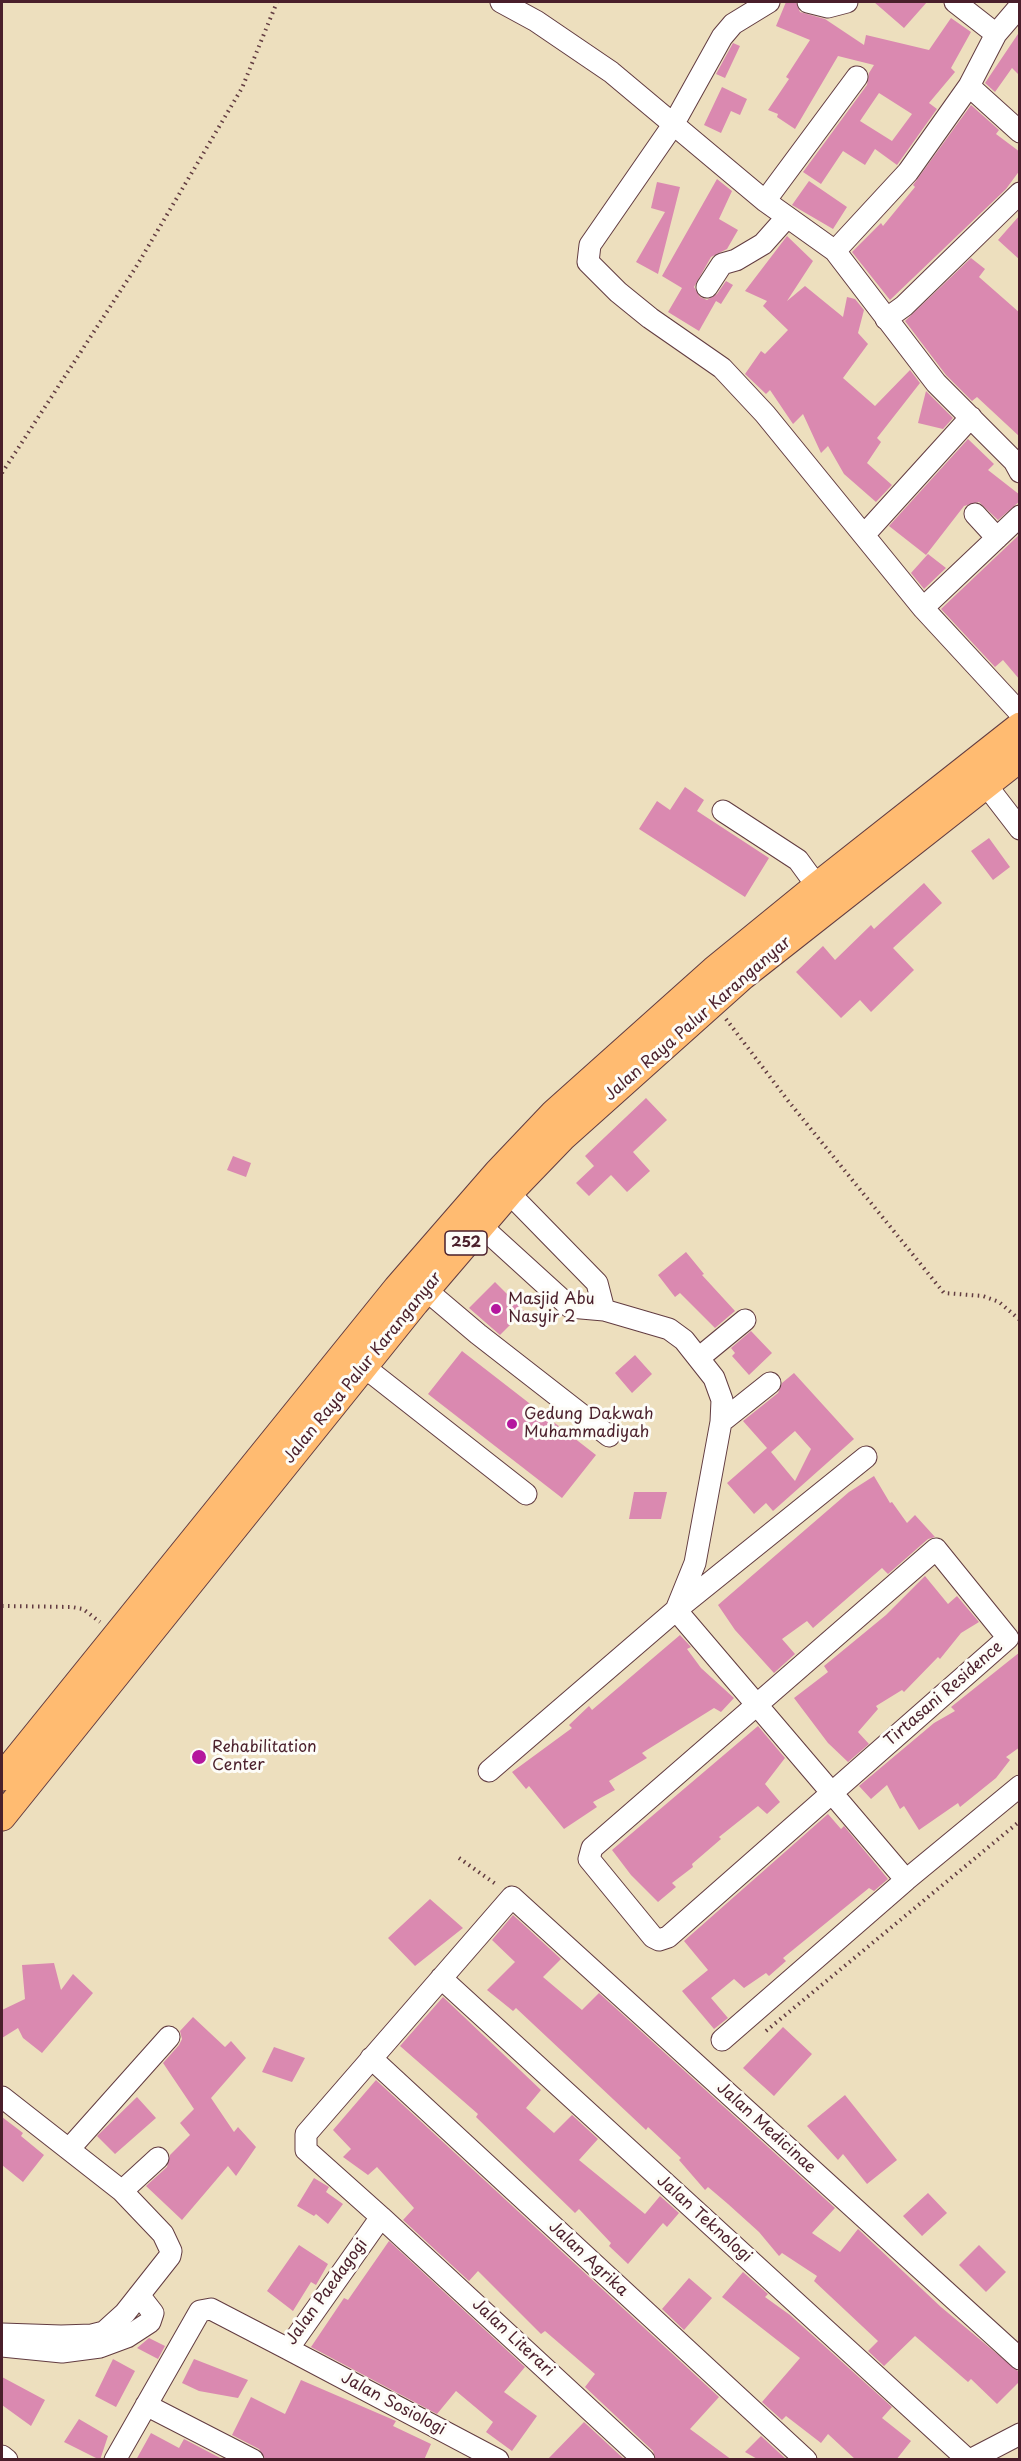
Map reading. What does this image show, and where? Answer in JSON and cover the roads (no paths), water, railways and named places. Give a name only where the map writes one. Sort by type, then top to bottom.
[{"type":"main road","name":"Jalan Raya Palur Karanganyar","points":[[2,1816],[363,1366],[509,1193],[563,1137],[713,1002],[978,775],[1020,726]]},
{"type":"main road","name":"Jalan Raya Palur Karanganyar","points":[[2,1777],[383,1305],[496,1173],[554,1113],[714,970],[809,874],[978,775],[1020,758]]},
{"type":"street","points":[[501,2],[536,21],[611,72],[765,201],[835,251],[936,383],[1014,461],[1020,472]]},
{"type":"street","points":[[769,2],[733,24],[722,37],[673,125],[590,245],[588,262],[618,292],[650,318],[722,368],[765,414],[923,608],[1020,713]]},
{"type":"street","points":[[808,2],[828,7],[847,2]]},
{"type":"street","points":[[955,2],[996,34]]},
{"type":"street","points":[[835,251],[908,172],[969,86],[996,34],[1020,6]]},
{"type":"street","points":[[765,201],[857,77]]},
{"type":"street","points":[[969,86],[1020,132]]},
{"type":"street","points":[[886,319],[904,306],[1020,193]]},
{"type":"street","points":[[707,287],[722,264],[736,260],[763,244],[787,217]]},
{"type":"street","points":[[864,535],[971,417]]},
{"type":"street","points":[[975,514],[997,538]]},
{"type":"street","points":[[923,608],[1020,516]]},
{"type":"street","points":[[978,775],[1012,805],[1020,829]]},
{"type":"street","points":[[723,811],[809,874]]},
{"type":"street","points":[[509,1193],[591,1278],[604,1310]]},
{"type":"street","points":[[481,1226],[565,1302],[604,1310],[669,1329],[684,1340],[700,1357],[714,1378],[722,1400],[721,1422],[695,1563],[676,1610]]},
{"type":"street","points":[[426,1290],[478,1335],[609,1436]]},
{"type":"street","points":[[700,1357],[745,1320]]},
{"type":"street","points":[[363,1366],[526,1494]]},
{"type":"street","points":[[721,1422],[770,1383]]},
{"type":"street","points":[[489,1771],[676,1610],[866,1458]]},
{"type":"street","name":"Tirtasani Residence","points":[[936,1549],[1008,1638],[668,1937],[658,1940],[653,1937],[589,1860],[589,1853],[757,1707],[936,1549]]},
{"type":"street","points":[[676,1610],[906,1880]]},
{"type":"street","points":[[722,2040],[906,1880],[1020,1786]]},
{"type":"street","name":"Jalan Medicinae","points":[[441,1978],[512,1897],[1020,2359]]},
{"type":"street","points":[[381,2217],[306,2150],[306,2134],[441,1978]]},
{"type":"street","name":"Jalan Teknologi","points":[[441,1978],[969,2460]]},
{"type":"street","points":[[70,2148],[169,2037]]},
{"type":"street","name":"Jalan Agrika","points":[[371,2058],[806,2460]]},
{"type":"street","points":[[2,2097],[122,2191],[171,2246],[170,2256],[145,2302],[104,2332],[60,2336],[2,2334]]},
{"type":"street","points":[[122,2191],[158,2158]]},
{"type":"street","name":"Jalan Paedagogi","points":[[115,2460],[198,2312],[203,2309],[211,2310],[288,2349],[381,2217]]},
{"type":"street","name":"Jalan Literari","points":[[381,2217],[645,2460]]},
{"type":"street","points":[[2,2346],[62,2352],[100,2347],[127,2337],[150,2322],[145,2302]]},
{"type":"street","name":"Jalan Sosiologi","points":[[288,2349],[498,2460]]},
{"type":"street","points":[[146,2405],[253,2460]]},
{"type":"street","points":[[969,2460],[1020,2434]]},
{"type":"street","points":[[2,2456],[8,2460]]},
{"type":"place","name":"Masjid Abu Nasyir 2","points":[[496,1309]]},
{"type":"place","name":"Gedung Dakwah Muhammadiyah","points":[[512,1424]]},
{"type":"place","name":"Rehabilitation Center","points":[[199,1757]]}]
